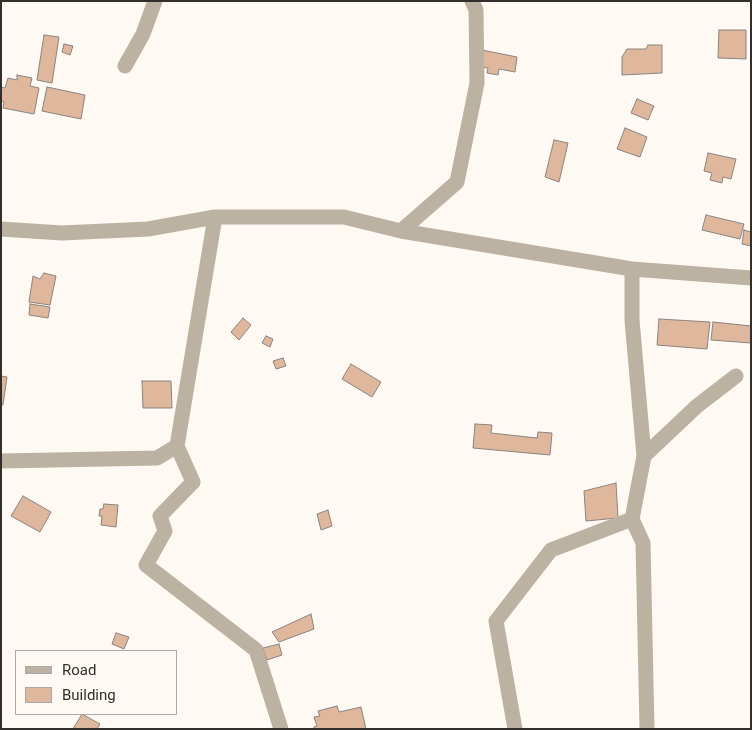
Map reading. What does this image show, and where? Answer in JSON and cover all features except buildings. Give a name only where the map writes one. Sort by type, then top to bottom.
[{"type":"street","points":[[125,66],[143,34],[155,1]]},
{"type":"street","points":[[400,231],[457,182],[477,83],[477,4]]},
{"type":"street","points":[[1,229],[62,233],[148,229],[215,217],[344,216],[400,231],[632,270],[751,278]]},
{"type":"street","points":[[215,217],[177,446],[193,482],[160,516],[165,531],[146,565],[256,650],[281,729]]},
{"type":"street","points":[[632,270],[632,320],[644,456],[632,519],[643,543],[647,729]]},
{"type":"street","points":[[644,456],[697,406],[736,376]]},
{"type":"street","points":[[1,461],[157,458],[177,446]]},
{"type":"street","points":[[515,729],[496,621],[551,550],[632,519]]}]
